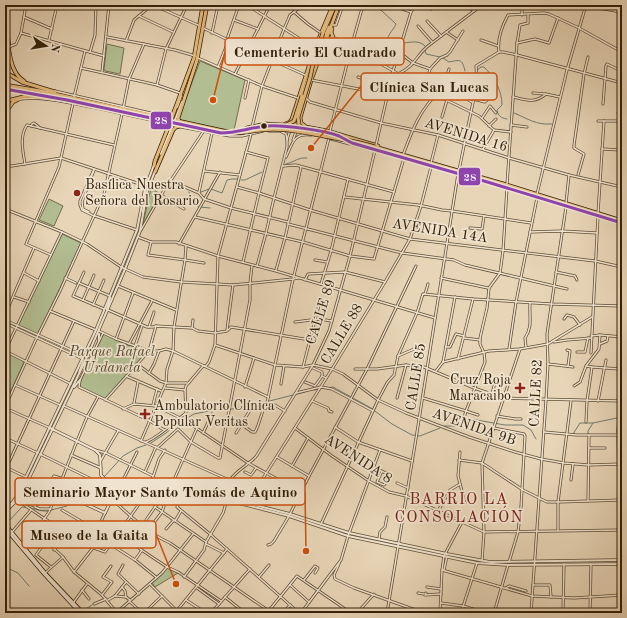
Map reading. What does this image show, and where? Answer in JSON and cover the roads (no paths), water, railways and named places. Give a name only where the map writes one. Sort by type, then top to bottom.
[{"type":"main road","points":[[6,5],[6,21]]},
{"type":"main road","points":[[201,27],[203,5]]},
{"type":"main road","points":[[179,122],[178,118],[196,57],[206,5]]},
{"type":"main road","points":[[282,126],[288,125],[294,121],[309,65],[334,5]]},
{"type":"main road","points":[[326,40],[333,37],[331,32],[339,5]]},
{"type":"main road","points":[[292,119],[292,123],[298,124],[311,80],[339,5]]},
{"type":"main road","points":[[223,132],[266,124],[283,124],[290,122],[332,17],[339,5]]},
{"type":"main road","points":[[5,16],[12,64],[21,79],[31,85]]},
{"type":"main road","points":[[304,129],[299,125],[298,117],[322,33]]},
{"type":"main road","points":[[5,78],[9,47]]},
{"type":"main road","points":[[154,166],[155,160],[196,57]]},
{"type":"main road","points":[[5,73],[22,82],[45,89],[66,98]]},
{"type":"main road","points":[[5,85],[223,132],[234,132],[267,126],[282,126],[304,129],[339,136],[352,143],[403,156]]},
{"type":"main road","points":[[5,89],[66,98]]},
{"type":"main road","points":[[5,100],[27,96],[66,98]]},
{"type":"main road","points":[[5,114],[13,102],[20,98]]},
{"type":"main road","points":[[300,120],[304,127],[330,132],[375,148]]},
{"type":"main road","points":[[171,121],[184,126]]},
{"type":"main road","points":[[171,121],[178,126],[223,132],[249,133],[268,129],[293,130],[349,140],[622,222]]},
{"type":"main road","points":[[155,172],[173,130],[178,126]]},
{"type":"main road","points":[[5,524],[45,574],[83,613]]},
{"type":"main road","points":[[5,528],[24,547],[45,574]]},
{"type":"main road","points":[[73,604],[80,613]]},
{"type":"street","points":[[9,47],[16,44],[21,33],[26,5]]},
{"type":"street","points":[[49,40],[57,5]]},
{"type":"street","points":[[90,52],[95,35],[96,5]]},
{"type":"street","points":[[102,72],[107,37],[109,5]]},
{"type":"street","points":[[126,41],[134,20],[150,5]]},
{"type":"street","points":[[153,5],[227,39]]},
{"type":"street","points":[[156,85],[166,49],[187,5]]},
{"type":"street","points":[[212,33],[218,5]]},
{"type":"street","points":[[218,67],[228,42],[227,39],[239,5]]},
{"type":"street","points":[[247,5],[311,46]]},
{"type":"street","points":[[234,74],[270,5]]},
{"type":"street","points":[[289,5],[308,24],[322,33]]},
{"type":"street","points":[[252,127],[262,86],[284,29],[290,15],[303,5]]},
{"type":"street","points":[[333,25],[336,25],[343,5]]},
{"type":"street","points":[[330,132],[363,5]]},
{"type":"street","points":[[391,5],[411,12]]},
{"type":"street","name":"CALLE 89","points":[[230,480],[256,457],[313,365],[329,331],[344,272],[350,256],[352,241],[367,184],[393,71],[411,12],[416,5]]},
{"type":"street","points":[[422,5],[431,9],[443,5]]},
{"type":"street","points":[[465,5],[474,11]]},
{"type":"street","points":[[398,74],[409,69],[421,51],[482,5]]},
{"type":"street","points":[[516,8],[523,5],[522,15]]},
{"type":"street","points":[[509,349],[516,302],[543,167],[567,70],[586,5],[616,11],[622,14]]},
{"type":"street","points":[[616,11],[617,5]]},
{"type":"street","points":[[622,52],[579,28],[544,13],[508,15],[501,30],[498,46],[499,52],[517,55],[567,70],[622,83]]},
{"type":"street","points":[[463,421],[474,388],[485,362],[480,340],[489,300],[489,288],[500,273],[503,251],[518,43],[520,25],[528,23],[528,15]]},
{"type":"street","points":[[139,16],[173,32]]},
{"type":"street","points":[[24,17],[52,28]]},
{"type":"street","points":[[518,43],[535,39],[549,43],[558,18]]},
{"type":"street","points":[[234,20],[258,29]]},
{"type":"street","points":[[427,21],[441,36]]},
{"type":"street","points":[[418,26],[432,42]]},
{"type":"street","points":[[425,89],[430,69],[434,63],[447,55],[464,31]]},
{"type":"street","points":[[446,32],[458,40]]},
{"type":"street","points":[[21,33],[104,56]]},
{"type":"street","points":[[107,37],[144,44],[196,57],[262,86],[300,97]]},
{"type":"street","points":[[333,37],[425,89],[482,118],[494,130],[511,132]]},
{"type":"street","points":[[481,40],[498,46]]},
{"type":"street","points":[[144,44],[129,79],[104,194],[5,408],[95,450],[117,458],[153,476]]},
{"type":"street","points":[[277,48],[309,65]]},
{"type":"street","points":[[603,104],[606,65],[619,69],[619,50]]},
{"type":"street","points":[[51,255],[26,244],[59,167],[85,51]]},
{"type":"street","points":[[399,52],[413,63],[430,69]]},
{"type":"street","name":"CALLE 85","points":[[387,613],[420,419],[458,172],[477,83],[476,66],[499,52]]},
{"type":"street","points":[[577,176],[584,154],[574,146],[584,74],[588,57]]},
{"type":"street","points":[[272,60],[306,75]]},
{"type":"street","points":[[318,60],[334,61]]},
{"type":"street","points":[[81,68],[156,85],[182,93],[181,101]]},
{"type":"street","points":[[195,217],[303,242],[350,256],[375,258],[403,156],[412,130],[420,114],[436,94],[443,89],[449,69]]},
{"type":"street","points":[[358,77],[366,80],[380,81],[390,85]]},
{"type":"street","points":[[245,98],[249,80]]},
{"type":"street","points":[[311,80],[364,90],[386,99]]},
{"type":"street","points":[[364,90],[366,80]]},
{"type":"street","points":[[51,429],[70,384],[98,331],[104,309],[136,230],[146,186],[181,101],[188,88]]},
{"type":"street","points":[[45,89],[74,100],[122,111]]},
{"type":"street","points":[[443,89],[457,93],[472,102]]},
{"type":"street","points":[[533,93],[560,97]]},
{"type":"street","points":[[513,97],[531,101],[536,100],[546,94]]},
{"type":"street","points":[[473,99],[485,102],[492,96]]},
{"type":"street","points":[[5,114],[12,105],[20,99],[31,98],[74,100]]},
{"type":"street","name":"AVENIDA 16","points":[[306,99],[310,102],[381,123],[438,135],[509,158],[569,175],[622,187]]},
{"type":"street","points":[[442,117],[447,100]]},
{"type":"street","points":[[482,118],[490,106],[496,113]]},
{"type":"street","points":[[489,126],[496,118]]},
{"type":"street","points":[[256,266],[266,234],[283,166],[292,119]]},
{"type":"street","points":[[284,161],[293,142],[300,120]]},
{"type":"street","points":[[598,121],[622,121]]},
{"type":"street","points":[[591,353],[596,233],[604,121]]},
{"type":"street","points":[[25,164],[22,144],[26,126],[31,126],[33,123],[36,124]]},
{"type":"street","points":[[36,124],[40,128]]},
{"type":"street","points":[[511,125],[527,127]]},
{"type":"street","points":[[31,126],[114,145]]},
{"type":"street","points":[[178,126],[212,134],[235,136],[249,133],[280,131],[286,134],[287,140]]},
{"type":"street","points":[[483,150],[494,130]]},
{"type":"street","points":[[140,231],[161,195],[203,132]]},
{"type":"street","points":[[146,442],[156,438],[186,413],[185,390],[187,383],[203,366],[206,366],[209,362],[215,345],[218,256],[246,152],[249,133]]},
{"type":"street","points":[[198,193],[212,134]]},
{"type":"street","points":[[293,142],[297,137],[303,134],[329,138],[368,150],[375,148]]},
{"type":"street","name":"CALLE 88","points":[[248,502],[327,378],[410,239],[421,206],[438,135]]},
{"type":"street","points":[[241,424],[252,432],[255,432],[261,420],[264,406],[267,402],[293,279],[329,138]]},
{"type":"street","points":[[287,140],[289,142],[293,142]]},
{"type":"street","points":[[5,511],[17,500],[79,375],[108,310],[140,231],[147,192],[162,148]]},
{"type":"street","points":[[602,149],[622,150]]},
{"type":"street","points":[[243,262],[258,193],[268,158],[246,152]]},
{"type":"street","points":[[5,166],[61,158],[146,186]]},
{"type":"street","points":[[283,166],[296,165],[394,192]]},
{"type":"street","points":[[276,271],[301,167]]},
{"type":"street","points":[[94,169],[80,205],[82,210],[136,230]]},
{"type":"street","points":[[204,171],[240,175]]},
{"type":"street","points":[[179,244],[220,172]]},
{"type":"street","name":"CALLE 82","points":[[531,613],[546,400],[548,364],[547,334],[569,175]]},
{"type":"street","points":[[320,284],[331,251],[348,179]]},
{"type":"street","points":[[140,185],[148,181]]},
{"type":"street","points":[[171,181],[198,193],[204,199],[231,208],[352,241],[402,253],[445,258],[465,265],[567,289]]},
{"type":"street","points":[[143,215],[146,186]]},
{"type":"street","name":"AVENIDA 14A","points":[[237,187],[410,239],[525,254],[595,261],[622,267]]},
{"type":"street","points":[[161,195],[184,209]]},
{"type":"street","points":[[344,197],[363,198],[442,210],[452,210],[505,220],[531,223]]},
{"type":"street","points":[[5,209],[62,232],[97,250],[110,261],[143,277],[181,282],[217,284],[250,283],[298,278]]},
{"type":"street","points":[[470,228],[482,229],[484,216]]},
{"type":"street","points":[[530,232],[562,231],[596,233]]},
{"type":"street","points":[[62,232],[5,351],[51,373],[70,384]]},
{"type":"street","points":[[138,237],[151,242],[173,242],[435,318]]},
{"type":"street","points":[[151,242],[148,255],[204,263]]},
{"type":"street","points":[[141,440],[165,388],[167,369],[173,351],[176,310],[186,246]]},
{"type":"street","points":[[5,315],[34,248]]},
{"type":"street","points":[[315,260],[328,262]]},
{"type":"street","points":[[145,472],[157,447],[178,429],[191,442],[219,458],[245,330],[250,300],[252,265]]},
{"type":"street","points":[[268,545],[272,544],[290,515],[309,476],[367,369],[416,266]]},
{"type":"street","points":[[84,272],[77,283],[73,296],[104,309]]},
{"type":"street","points":[[305,280],[308,274],[344,272],[385,282]]},
{"type":"street","points":[[556,272],[575,276],[577,280]]},
{"type":"street","points":[[24,273],[39,281]]},
{"type":"street","points":[[83,300],[94,275]]},
{"type":"street","points":[[66,278],[110,296]]},
{"type":"street","points":[[441,278],[489,288]]},
{"type":"street","points":[[93,305],[104,280]]},
{"type":"street","points":[[227,331],[233,284]]},
{"type":"street","points":[[321,524],[378,400],[387,383],[394,375],[398,356],[422,295],[425,294],[428,284]]},
{"type":"street","points":[[118,286],[176,310]]},
{"type":"street","points":[[116,339],[133,293]]},
{"type":"street","points":[[425,294],[530,303],[622,306]]},
{"type":"street","points":[[108,310],[110,296]]},
{"type":"street","points":[[14,297],[29,303]]},
{"type":"street","points":[[436,371],[443,362],[455,297]]},
{"type":"street","points":[[458,359],[473,299]]},
{"type":"street","points":[[129,344],[152,301]]},
{"type":"street","points":[[526,348],[525,338],[529,333],[530,328],[530,303]]},
{"type":"street","points":[[303,367],[319,305]]},
{"type":"street","points":[[108,310],[140,323],[142,326],[192,328],[198,332],[215,333],[227,331],[231,327],[310,340]]},
{"type":"street","points":[[50,311],[116,339],[149,351],[166,349],[173,351],[268,397]]},
{"type":"street","points":[[149,327],[154,312]]},
{"type":"street","points":[[564,318],[567,315],[574,317],[580,325]]},
{"type":"street","points":[[552,343],[592,318]]},
{"type":"street","points":[[295,322],[318,319],[332,321]]},
{"type":"street","points":[[192,328],[193,320]]},
{"type":"street","points":[[5,471],[74,321]]},
{"type":"street","points":[[5,322],[83,357],[87,357]]},
{"type":"street","points":[[135,346],[142,326]]},
{"type":"street","points":[[105,401],[149,351],[156,326]]},
{"type":"street","points":[[621,613],[618,435],[621,401],[622,327]]},
{"type":"street","points":[[98,331],[99,341]]},
{"type":"street","points":[[103,333],[78,386],[105,401],[150,421],[164,430]]},
{"type":"street","points":[[446,347],[450,347],[456,334],[463,337],[480,340]]},
{"type":"street","points":[[443,362],[489,351],[520,349],[600,335],[622,337]]},
{"type":"street","points":[[574,386],[580,382],[586,366],[599,349],[600,335]]},
{"type":"street","points":[[600,344],[607,341],[608,336]]},
{"type":"street","points":[[577,352],[585,352],[588,338]]},
{"type":"street","name":"AVENIDA 9B","points":[[215,345],[275,365],[303,367],[313,365],[332,369],[343,374],[378,400],[420,419],[488,444],[541,459],[564,463],[588,465],[622,464]]},
{"type":"street","points":[[398,356],[414,349]]},
{"type":"street","points":[[482,561],[484,532],[482,463],[520,349]]},
{"type":"street","points":[[567,350],[570,351],[568,366]]},
{"type":"street","points":[[149,373],[159,351]]},
{"type":"street","points":[[79,375],[83,357]]},
{"type":"street","points":[[245,387],[254,358]]},
{"type":"street","points":[[598,401],[606,360]]},
{"type":"street","points":[[137,364],[160,381],[166,383],[187,383]]},
{"type":"street","points":[[548,364],[573,366]]},
{"type":"street","points":[[355,369],[381,369],[406,365],[428,368],[474,388],[503,398],[571,401],[621,401]]},
{"type":"street","points":[[397,398],[406,365]]},
{"type":"street","points":[[281,384],[284,366]]},
{"type":"street","points":[[586,366],[622,369]]},
{"type":"street","points":[[586,422],[587,401],[592,367]]},
{"type":"street","points":[[313,368],[322,372],[322,376],[327,378]]},
{"type":"street","points":[[126,376],[162,392]]},
{"type":"street","points":[[305,382],[316,386],[322,376]]},
{"type":"street","points":[[492,394],[496,379]]},
{"type":"street","points":[[72,389],[80,380]]},
{"type":"street","points":[[134,404],[138,382]]},
{"type":"street","points":[[15,385],[60,405]]},
{"type":"street","points":[[296,393],[321,387],[336,390],[373,411]]},
{"type":"street","points":[[165,388],[185,390]]},
{"type":"street","points":[[153,405],[157,389]]},
{"type":"street","points":[[24,547],[51,509],[87,417],[98,397]]},
{"type":"street","points":[[423,398],[478,415]]},
{"type":"street","points":[[312,401],[328,408],[332,412]]},
{"type":"street","points":[[558,531],[558,502],[571,401]]},
{"type":"street","points":[[123,409],[134,404],[156,406],[186,421],[256,468],[301,492]]},
{"type":"street","points":[[273,404],[285,411]]},
{"type":"street","points":[[64,406],[230,480],[223,513],[210,534],[204,550],[184,577]]},
{"type":"street","points":[[236,433],[252,408]]},
{"type":"street","points":[[203,433],[212,414]]},
{"type":"street","points":[[497,416],[521,419]]},
{"type":"street","points":[[335,427],[358,442],[412,461]]},
{"type":"street","points":[[149,530],[162,512],[168,493],[197,428]]},
{"type":"street","name":"AVENIDA 8","points":[[295,428],[323,450],[369,481],[389,492],[406,496],[484,532],[622,530]]},
{"type":"street","points":[[494,428],[524,434],[523,490],[518,532],[509,562]]},
{"type":"street","points":[[101,460],[118,431]]},
{"type":"street","points":[[544,432],[589,436],[622,435]]},
{"type":"street","points":[[588,501],[589,436]]},
{"type":"street","points":[[5,438],[108,488],[248,502],[321,524],[349,535],[378,540],[399,546]]},
{"type":"street","points":[[292,466],[308,438]]},
{"type":"street","points":[[589,448],[605,448]]},
{"type":"street","points":[[95,450],[100,455],[101,475],[103,479],[117,489]]},
{"type":"street","points":[[17,500],[44,520],[94,548],[105,552],[130,515],[148,492],[159,459],[165,450]]},
{"type":"street","points":[[380,450],[334,578],[351,586],[423,613]]},
{"type":"street","points":[[97,530],[137,452]]},
{"type":"street","points":[[460,452],[458,476],[465,503]]},
{"type":"street","points":[[71,456],[101,468]]},
{"type":"street","points":[[277,456],[309,476]]},
{"type":"street","points":[[459,460],[482,463],[523,490],[548,502],[622,500]]},
{"type":"street","points":[[571,480],[572,464]]},
{"type":"street","points":[[6,468],[105,513]]},
{"type":"street","points":[[245,472],[251,475],[256,468]]},
{"type":"street","points":[[374,468],[382,471],[387,474],[384,485],[377,482],[382,471]]},
{"type":"street","points":[[35,506],[54,476],[63,478],[70,482],[65,494]]},
{"type":"street","points":[[5,511],[15,499],[28,477]]},
{"type":"street","points":[[397,483],[408,488]]},
{"type":"street","points":[[438,511],[450,490],[460,484]]},
{"type":"street","points":[[168,493],[226,499],[290,515],[349,535],[445,555],[482,561],[535,562],[621,560]]},
{"type":"street","points":[[128,538],[142,526],[155,507],[168,493]]},
{"type":"street","points":[[185,495],[177,507],[300,613],[341,560]]},
{"type":"street","points":[[112,499],[158,538],[170,543],[269,611]]},
{"type":"street","points":[[17,500],[40,509],[51,509]]},
{"type":"street","points":[[155,507],[206,543],[224,553]]},
{"type":"street","points":[[5,541],[31,510]]},
{"type":"street","points":[[62,510],[113,540]]},
{"type":"street","points":[[166,530],[181,510]]},
{"type":"street","points":[[378,540],[387,517]]},
{"type":"street","points":[[440,613],[445,555],[462,522]]},
{"type":"street","points":[[51,567],[36,555],[46,541],[45,538],[52,524]]},
{"type":"street","points":[[54,550],[66,532]]},
{"type":"street","points":[[118,532],[167,567],[221,601]]},
{"type":"street","points":[[46,541],[63,557],[74,572],[107,600],[116,613],[129,600],[139,594],[162,573],[193,534]]},
{"type":"street","points":[[74,572],[103,535]]},
{"type":"street","points":[[110,544],[135,560],[156,577]]},
{"type":"street","points":[[135,560],[142,550]]},
{"type":"street","points":[[176,612],[227,550]]},
{"type":"street","points":[[445,555],[477,563],[508,565],[621,564]]},
{"type":"street","points":[[45,574],[63,557]]},
{"type":"street","points":[[461,613],[477,563]]},
{"type":"street","points":[[563,613],[564,564]]},
{"type":"street","points":[[590,613],[591,564]]},
{"type":"street","points":[[123,565],[118,574],[139,594]]},
{"type":"street","points":[[258,577],[269,565]]},
{"type":"street","points":[[494,613],[508,565]]},
{"type":"street","points":[[102,595],[112,582],[104,578],[111,566]]},
{"type":"street","points":[[304,580],[315,566],[318,568],[315,573]]},
{"type":"street","points":[[211,613],[250,569]]},
{"type":"street","points":[[443,570],[472,577],[532,596],[564,598],[621,596]]},
{"type":"street","points":[[267,613],[281,598],[297,576],[351,613]]},
{"type":"street","points":[[94,604],[115,596],[126,582]]},
{"type":"street","points":[[73,604],[87,584]]},
{"type":"street","points":[[150,584],[176,612],[179,613]]},
{"type":"street","points":[[290,585],[309,602]]},
{"type":"street","points":[[533,585],[550,585],[551,597]]},
{"type":"street","points":[[506,588],[509,586],[526,591]]},
{"type":"street","points":[[122,587],[125,590],[126,597],[143,613],[162,596]]},
{"type":"street","points":[[427,587],[441,588]]},
{"type":"street","points":[[436,594],[437,588]]},
{"type":"street","points":[[82,590],[89,599]]},
{"type":"street","points":[[418,592],[425,595],[441,594]]},
{"type":"street","points":[[207,593],[219,604]]},
{"type":"street","points":[[358,613],[374,594]]},
{"type":"street","points":[[115,596],[122,598],[126,597]]},
{"type":"street","points":[[225,598],[245,613]]},
{"type":"street","points":[[186,600],[206,613]]},
{"type":"street","points":[[441,603],[463,606],[486,613]]},
{"type":"street","points":[[283,613],[290,605]]},
{"type":"street","points":[[531,609],[550,613]]},
{"type":"waterway","points":[[373,5],[396,24],[388,36],[388,45],[400,44]]},
{"type":"waterway","points":[[404,43],[418,42],[425,46]]},
{"type":"waterway","points":[[425,50],[426,54],[440,57]]},
{"type":"waterway","points":[[443,58],[449,62],[462,62],[465,71]]},
{"type":"waterway","points":[[477,70],[484,67],[494,79],[502,99],[502,105],[497,112],[500,116],[507,119]]},
{"type":"waterway","points":[[514,113],[536,123],[552,124]]},
{"type":"waterway","points":[[286,164],[301,158],[307,158]]},
{"type":"waterway","points":[[241,180],[245,180],[262,172]]},
{"type":"waterway","points":[[211,189],[222,193],[227,180],[238,179]]},
{"type":"waterway","points":[[201,192],[209,189]]},
{"type":"waterway","points":[[189,192],[192,203],[200,207],[210,208]]},
{"type":"waterway","points":[[327,388],[333,387],[371,408],[392,424],[412,435],[420,436],[440,428]]},
{"type":"waterway","points":[[314,390],[324,388]]},
{"type":"waterway","points":[[151,443],[194,414],[242,408],[305,392]]},
{"type":"waterway","points":[[573,434],[580,423],[593,423],[617,418]]},
{"type":"waterway","points":[[444,426],[457,426],[471,419],[505,425],[523,425],[531,430],[536,439]]},
{"type":"waterway","points":[[588,434],[588,431],[593,423]]},
{"type":"waterway","points":[[51,510],[67,506],[76,497],[85,491],[94,488],[123,456],[146,445]]},
{"type":"waterway","points":[[7,523],[22,507],[49,511]]},
{"type":"waterway","points":[[5,567],[18,573],[29,586]]},
{"type":"waterway","points":[[84,610],[92,605]]},
{"type":"place","name":"Cementerio El Cuadrado","points":[[213,100]]},
{"type":"place","name":"Clínica San Lucas","points":[[311,148]]},
{"type":"place","name":"Basílica Nuestra Señora del Rosario","points":[[77,193]]},
{"type":"place","name":"Cruz Roja Maracaibo","points":[[520,388]]},
{"type":"place","name":"Ambulatorio Clínica Popular Veritas","points":[[145,414]]},
{"type":"place","name":"Seminario Mayor Santo Tomás de Aquino","points":[[306,551]]},
{"type":"place","name":"Museo de la Gaita","points":[[176,584]]},
{"type":"district","name":"BARRIO LA CONSOLACIÓN","points":[[459,509]]},
{"type":"park label","name":"Parque Rafael Urdaneta","points":[[112,360]]}]
